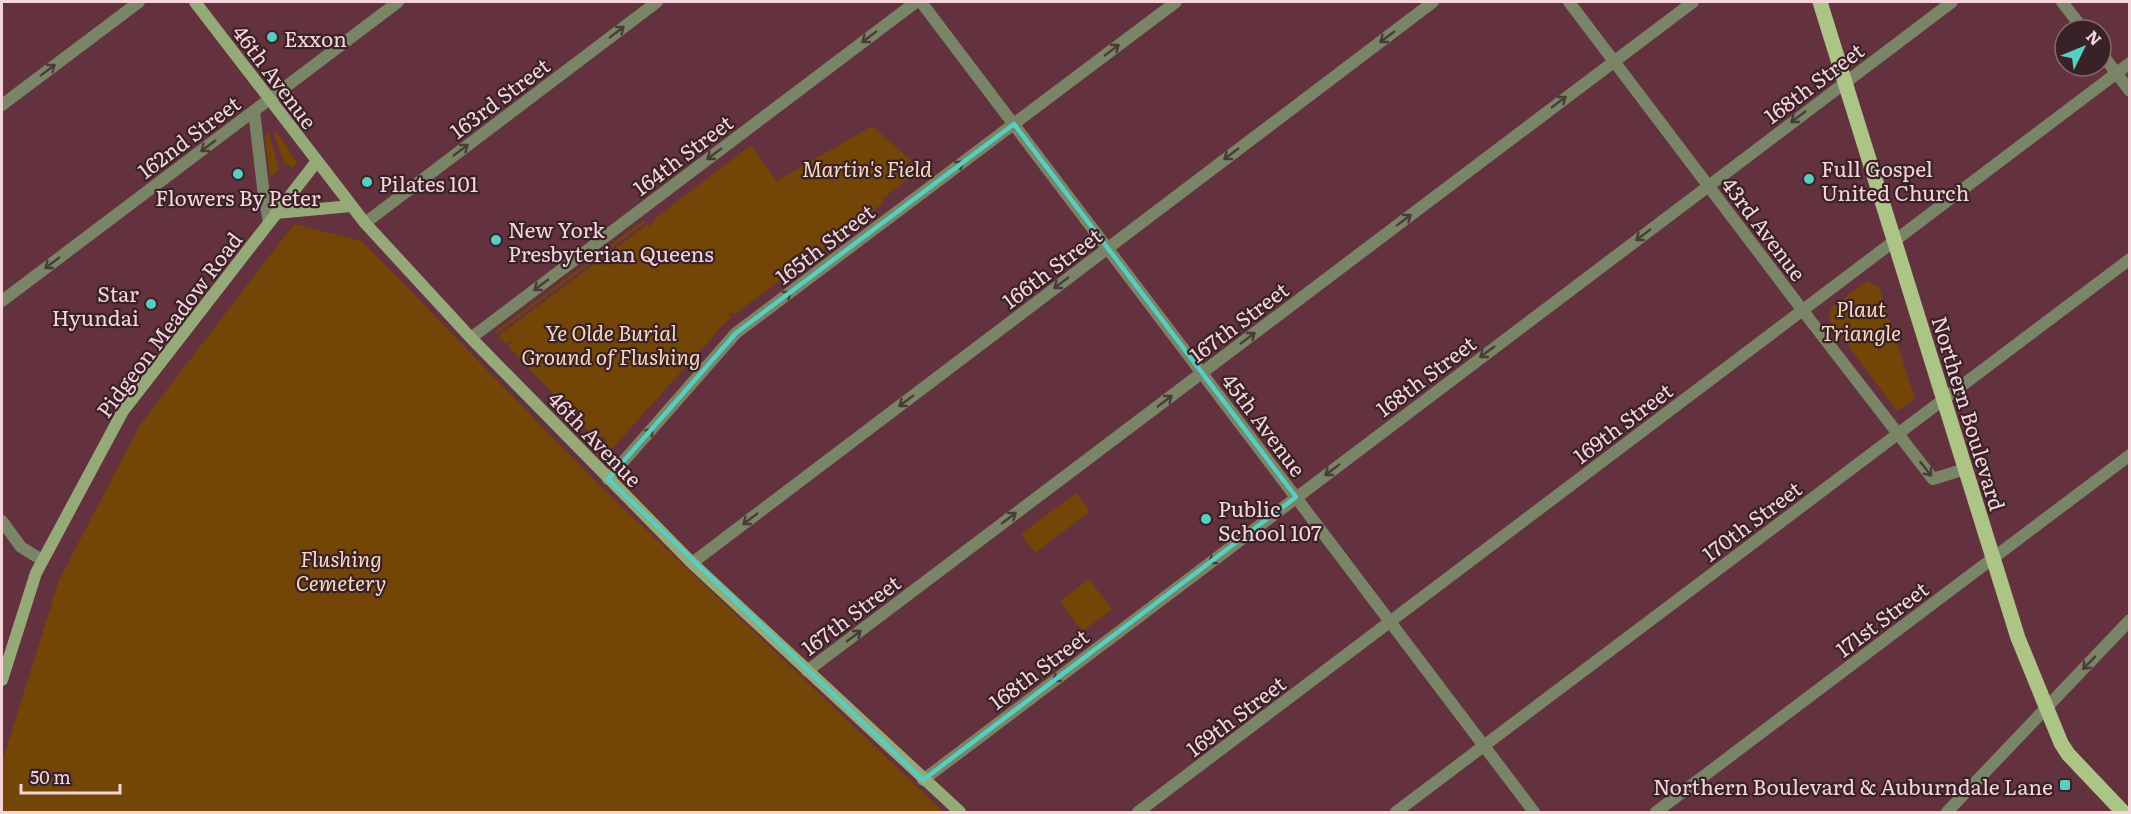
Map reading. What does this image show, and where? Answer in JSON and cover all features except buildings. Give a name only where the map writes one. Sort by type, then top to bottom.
[{"type":"main road","name":"Northern Boulevard","points":[[1820,2],[2018,638],[2061,743],[2068,754],[2123,813]]},
{"type":"street","points":[[2,105],[139,2]]},
{"type":"street","name":"46th Avenue","points":[[195,2],[365,224],[471,338],[692,563],[960,813]]},
{"type":"street","name":"162nd Street","points":[[2,302],[398,2]]},
{"type":"street","name":"163rd Street","points":[[365,224],[657,2]]},
{"type":"street","name":"164th Street","points":[[471,338],[916,2]]},
{"type":"street","name":"45th Avenue","points":[[921,2],[1534,813]]},
{"type":"street","name":"165th Street","points":[[608,479],[736,333],[1176,2]]},
{"type":"street","name":"166th Street","points":[[692,563],[1433,2]]},
{"type":"street","name":"43rd Avenue","points":[[1569,2],[1933,479],[1965,469]]},
{"type":"street","name":"167th Street","points":[[807,671],[1693,2]]},
{"type":"street","name":"168th Street","points":[[923,780],[1952,2]]},
{"type":"street","points":[[2062,2],[2075,18]]},
{"type":"street","name":"169th Street","points":[[1138,813],[2130,63]]},
{"type":"street","points":[[2113,69],[2130,91]]},
{"type":"street","name":"Pidgeon Meadow Road","points":[[254,111],[272,218]]},
{"type":"street","name":"Pidgeon Meadow Road","points":[[2,680],[36,573],[123,411],[316,161]]},
{"type":"street","points":[[272,218],[351,206]]},
{"type":"street","name":"170th Street","points":[[1396,813],[2130,259]]},
{"type":"street","name":"171st Street","points":[[1656,813],[2130,455]]},
{"type":"street","points":[[2,521],[21,547],[42,560]]},
{"type":"street","points":[[1947,813],[2130,620]]},
{"type":"highlighted area","points":[[1014,124],[1296,497],[923,780],[608,479],[736,333]]},
{"type":"green space","name":"Ye Olde Burial Ground of Flushing","points":[[872,126],[911,160],[904,167],[912,176],[882,199],[884,202],[847,232],[734,315],[732,312],[729,314],[731,318],[609,452],[602,443],[606,440],[604,436],[596,439],[508,346],[511,340],[506,344],[498,336],[648,224],[650,227],[654,223],[653,220],[751,145],[777,181]]},
{"type":"green space","points":[[277,132],[297,162],[293,168],[284,163],[274,133]]},
{"type":"green space","points":[[269,134],[279,169],[270,178],[265,136]]},
{"type":"green space","points":[[644,220],[646,222],[496,334],[495,332]]},
{"type":"green space","name":"Flushing Cemetery","points":[[294,224],[362,241],[597,483],[944,812],[2,812],[2,762],[59,580],[140,425]]},
{"type":"green space","name":"Plaut Triangle","points":[[1867,281],[1879,287],[1915,399],[1897,411],[1829,320],[1831,308]]},
{"type":"green space","points":[[1076,493],[1090,511],[1035,553],[1021,534]]},
{"type":"green space","points":[[1089,579],[1112,610],[1082,631],[1060,601]]},
{"type":"place","name":"Exxon","points":[[272,37]]},
{"type":"place","name":"Flowers By Peter","points":[[238,174]]},
{"type":"place","name":"Full Gospel United Church","points":[[1809,179]]},
{"type":"place","name":"Pilates 101","points":[[367,182]]},
{"type":"place","name":"New York Presbyterian Queens","points":[[496,240]]},
{"type":"place","name":"Star Hyundai","points":[[151,304]]},
{"type":"place","name":"Public School 107","points":[[1206,519]]},
{"type":"place","name":"Northern Boulevard & Auburndale Lane","points":[[2065,785]]},
{"type":"park label","name":"Martin's Field","points":[[867,167]]}]
